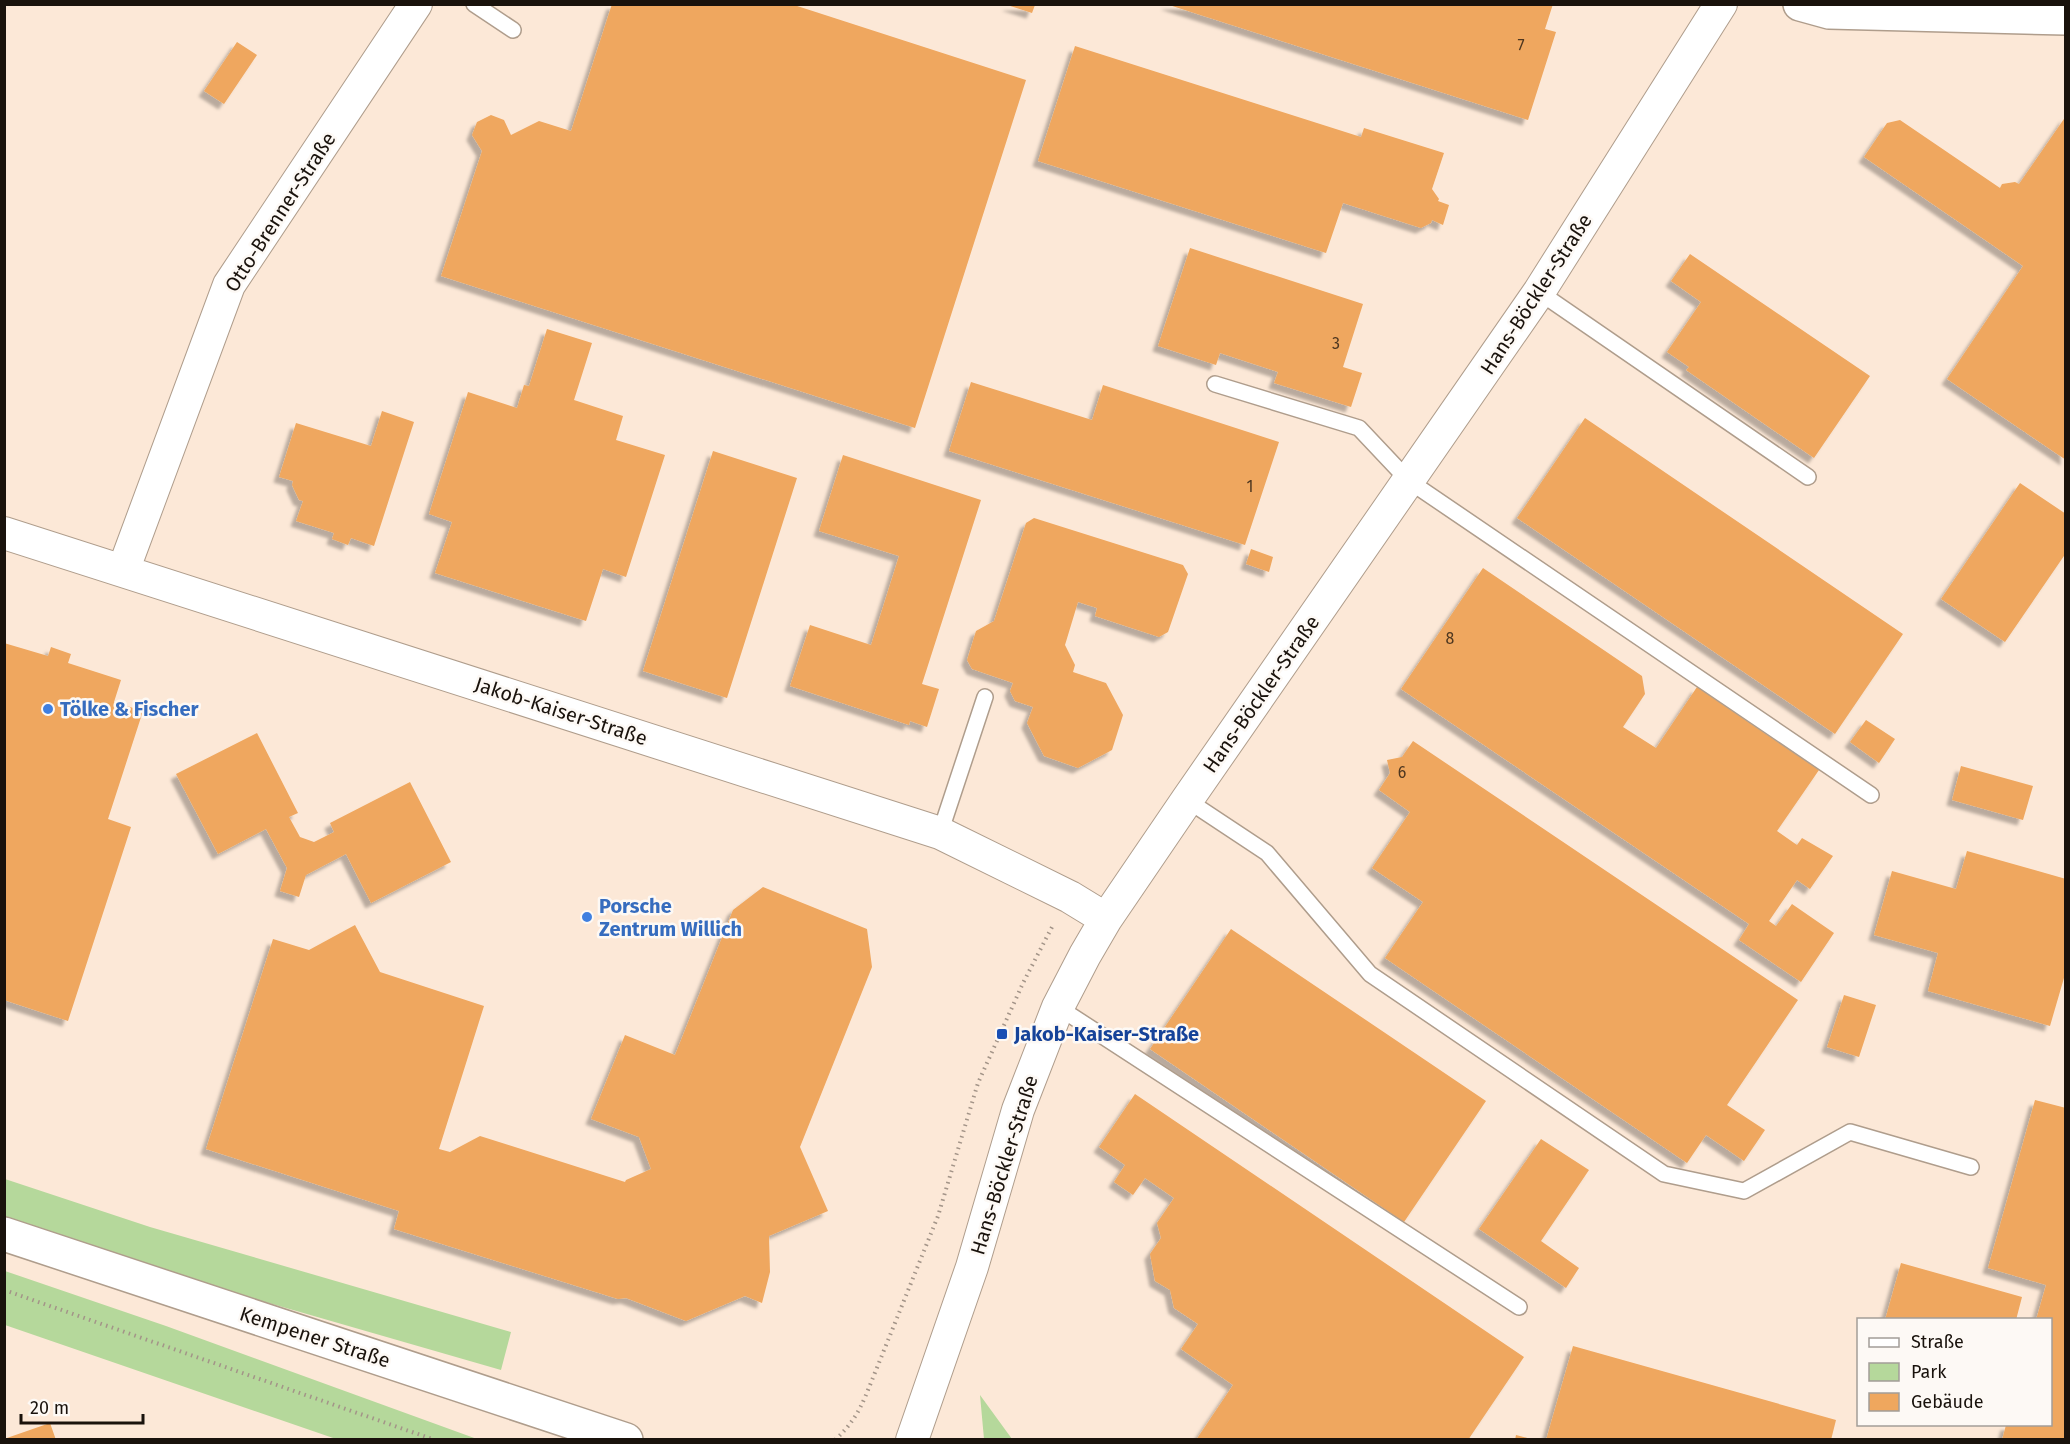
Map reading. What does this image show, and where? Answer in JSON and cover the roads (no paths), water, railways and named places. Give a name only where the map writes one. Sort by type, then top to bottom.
[{"type":"main road","points":[[1800,4],[1829,12],[2066,18]]},
{"type":"main road","name":"Kempener Straße","points":[[4,1234],[626,1440]]},
{"type":"main road","points":[[501,1399],[568,1440]]},
{"type":"street","name":"Otto-Brenner-Straße","points":[[123,571],[229,285],[416,4]]},
{"type":"street","name":"Hans-Böckler-Straße","points":[[912,1440],[972,1266],[1018,1110],[1058,1007],[1106,919],[1539,292],[1721,4]]},
{"type":"street","name":"Jakob-Kaiser-Straße","points":[[4,533],[940,833],[1070,897],[1106,919]]},
{"type":"lane","points":[[474,4],[513,30]]},
{"type":"lane","points":[[1539,292],[1808,477]]},
{"type":"lane","points":[[1215,384],[1359,428],[1409,481],[1871,795]]},
{"type":"lane","points":[[940,833],[985,697]]},
{"type":"lane","points":[[1187,800],[1267,854],[1370,974],[1664,1174],[1744,1191],[1850,1132],[1971,1167]]},
{"type":"lane","points":[[1058,1007],[1519,1307]]},
{"type":"place","name":"Tölke & Fischer","points":[[48,709]]},
{"type":"place","name":"Porsche Zentrum Willich","points":[[587,917]]},
{"type":"place","name":"Jakob-Kaiser-Straße","points":[[1002,1034]]}]
